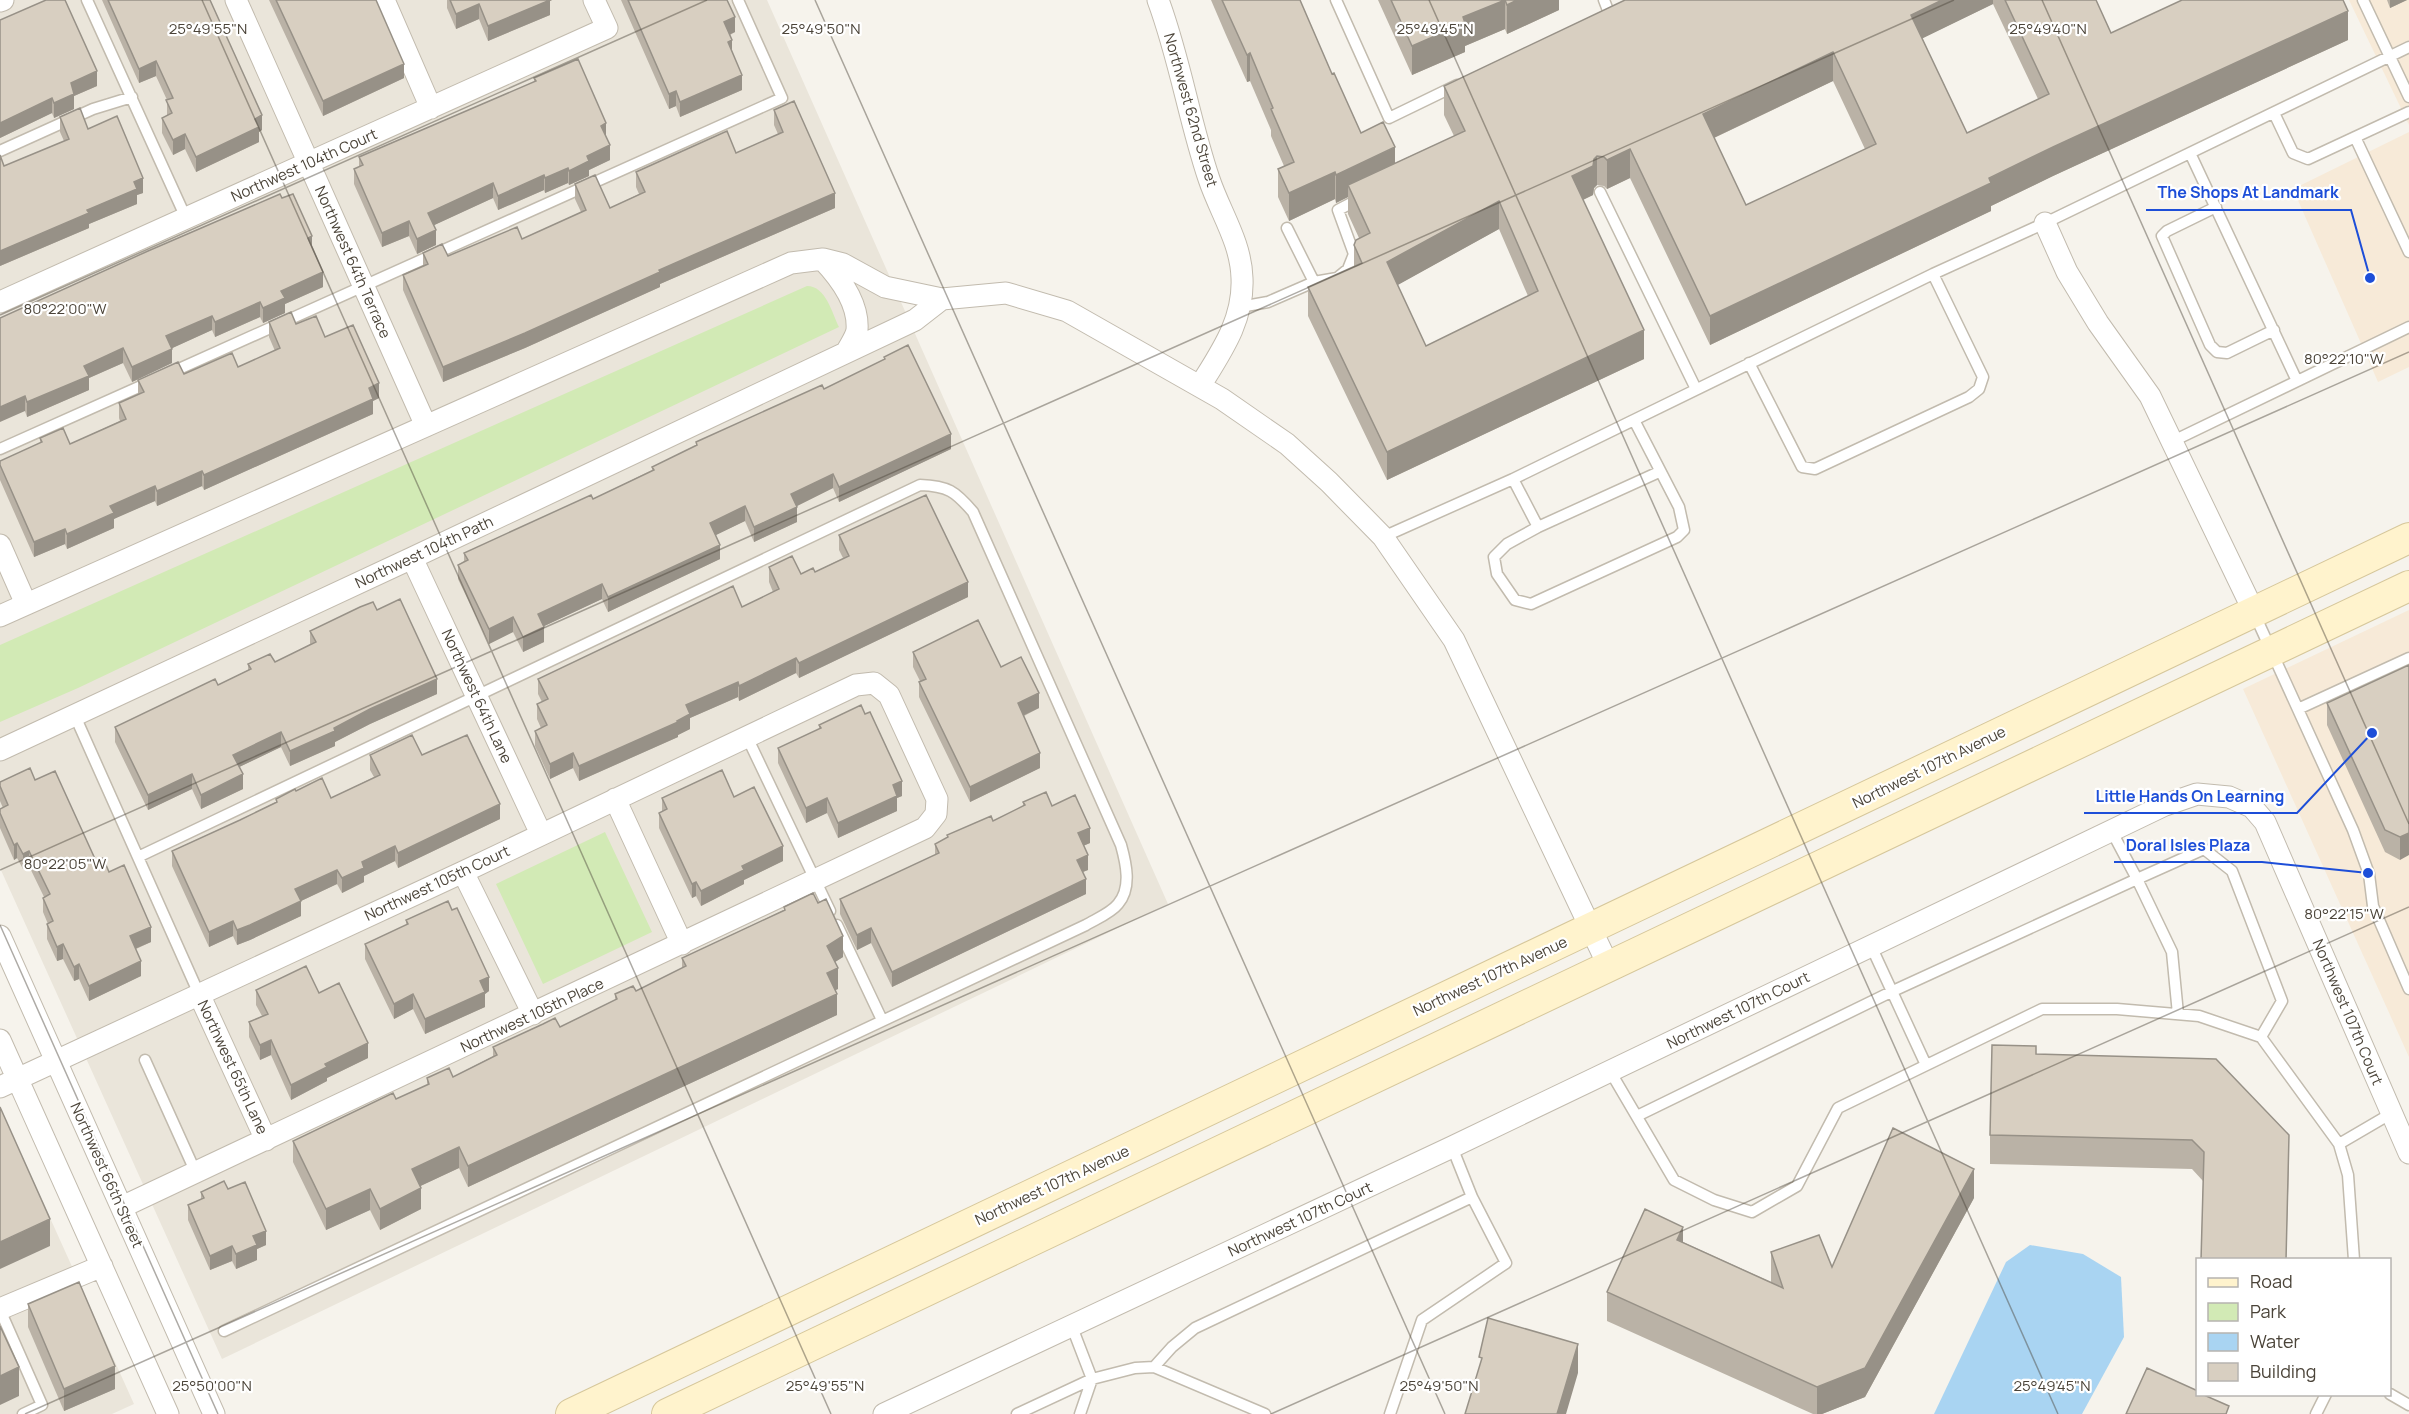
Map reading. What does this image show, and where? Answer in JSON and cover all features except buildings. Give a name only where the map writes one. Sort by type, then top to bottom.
[{"type":"main road","name":"Northwest 107th Avenue","points":[[571,1414],[2409,538]]},
{"type":"main road","points":[[667,1414],[2409,586]]},
{"type":"street","name":"Northwest 64th Terrace","points":[[236,0],[426,426]]},
{"type":"street","points":[[384,0],[431,108]]},
{"type":"street","name":"Northwest 104th Court","points":[[0,302],[607,28],[594,0]]},
{"type":"street","name":"Northwest 62nd Street","points":[[1158,0],[1176,54],[1210,181],[1238,248],[1242,279],[1240,307],[1234,330],[1200,386]]},
{"type":"street","points":[[2046,224],[2067,272],[2098,323],[2150,396],[2254,612]]},
{"type":"street","points":[[823,259],[839,277],[856,314],[857,333],[847,351]]},
{"type":"street","points":[[0,616],[791,263],[823,259],[843,264],[885,287],[942,299],[1006,293],[1067,311],[1200,386],[1260,424],[1287,444],[1329,482],[1383,537],[1454,640],[1609,967]]},
{"type":"street","name":"Northwest 104th Path","points":[[0,750],[915,320],[942,299]]},
{"type":"street","points":[[0,545],[26,604]]},
{"type":"street","name":"Northwest 64th Lane","points":[[412,558],[541,834]]},
{"type":"street","name":"Northwest 105th Court","points":[[9,1083],[463,872],[856,685],[874,683],[889,695],[937,799],[936,814]]},
{"type":"street","name":"Northwest 107th Court","points":[[884,1414],[1452,1147],[2165,804],[2197,794],[2229,797],[2252,807],[2265,822],[2409,1153]]},
{"type":"street","points":[[615,799],[682,944]]},
{"type":"street","name":"Northwest 105th Place","points":[[122,1207],[925,828],[936,814]]},
{"type":"street","points":[[463,872],[533,1014]]},
{"type":"street","name":"Northwest 66th Street","points":[[0,936],[214,1414]]},
{"type":"street","name":"Northwest 65th Lane","points":[[199,994],[266,1140]]},
{"type":"street","points":[[0,1040],[9,1083],[102,1266],[168,1414]]},
{"type":"street","points":[[0,1310],[102,1266]]},
{"type":"lane","points":[[87,0],[186,218]]},
{"type":"lane","points":[[0,449],[782,98],[738,0]]},
{"type":"lane","points":[[1336,0],[1389,118],[1473,78]]},
{"type":"lane","points":[[1604,0],[1609,13]]},
{"type":"lane","points":[[2363,0],[2409,96]]},
{"type":"lane","points":[[1383,537],[1513,479],[1933,274],[2046,224],[2409,46]]},
{"type":"lane","points":[[0,151],[93,109],[132,97]]},
{"type":"lane","points":[[2274,112],[2293,153],[2308,159],[2409,112]]},
{"type":"lane","points":[[2355,137],[2409,252]]},
{"type":"lane","points":[[2190,153],[2297,381]]},
{"type":"lane","points":[[1600,192],[1696,389]]},
{"type":"lane","points":[[1240,307],[1268,302],[1314,282],[1337,278],[1348,269],[1354,254],[1338,210],[1365,197]]},
{"type":"lane","points":[[2216,207],[2167,231],[2162,236],[2210,345],[2217,352],[2227,353],[2274,330]]},
{"type":"lane","points":[[1287,228],[1314,282]]},
{"type":"lane","points":[[1749,363],[1802,467],[1815,469],[1969,397],[1979,389],[1983,377],[1933,274]]},
{"type":"lane","points":[[2171,442],[2409,327]]},
{"type":"lane","points":[[1634,420],[1679,507],[1684,530],[1677,537],[1531,604],[1515,600],[1497,574],[1494,557],[1507,544],[1538,527],[1659,472]]},
{"type":"lane","points":[[1513,479],[1538,527]]},
{"type":"lane","points":[[140,856],[920,485],[940,486],[956,493],[973,512],[1121,845],[1128,867],[1126,886],[1119,904],[1086,925],[224,1331]]},
{"type":"lane","points":[[2254,612],[2353,830],[2369,874],[2373,906],[2409,989]]},
{"type":"lane","points":[[2298,708],[2409,658]]},
{"type":"lane","points":[[75,716],[140,856],[199,994]]},
{"type":"lane","points":[[747,737],[882,1020]]},
{"type":"lane","points":[[2112,830],[2172,952],[2178,1014]]},
{"type":"lane","points":[[1637,1116],[1893,991],[2204,849],[2232,871],[2282,1001],[2261,1037]]},
{"type":"lane","points":[[1872,946],[1926,1065]]},
{"type":"lane","points":[[1610,1071],[1674,1180],[1714,1200],[1752,1212],[1797,1186],[1838,1108],[2042,1009],[2117,1009],[2199,1016],[2261,1037],[2339,1144],[2348,1174],[2354,1258]]},
{"type":"lane","points":[[145,1060],[196,1173]]},
{"type":"lane","points":[[2339,1144],[2392,1113]]},
{"type":"lane","points":[[1390,1414],[1422,1320],[1506,1263],[1472,1197],[1452,1147]]},
{"type":"lane","points":[[1154,1367],[1172,1347],[1195,1328],[1472,1197]]},
{"type":"lane","points":[[0,1310],[42,1406],[23,1414]]},
{"type":"lane","points":[[1072,1327],[1092,1379],[1080,1414]]},
{"type":"lane","points":[[1017,1414],[1092,1379],[1135,1368],[1154,1367],[1265,1414]]},
{"type":"lane","points":[[2391,1395],[2409,1405]]},
{"type":"lane","points":[[2316,1414],[2325,1396]]},
{"type":"shaded area","points":[[0,0],[767,0],[1168,904],[222,1359],[0,868]]},
{"type":"shaded area","points":[[2349,0],[2409,0],[2409,125]]},
{"type":"shaded area","points":[[2409,132],[2409,367],[2378,382],[2293,189]]},
{"type":"shaded area","points":[[2409,610],[2409,1057],[2243,689]]},
{"type":"shaded area","points":[[0,1107],[134,1404],[112,1414],[0,1414]]},
{"type":"green space","points":[[807,286],[814,287],[824,295],[839,327],[78,688],[0,722],[0,645]]},
{"type":"green space","points":[[605,832],[652,932],[543,984],[496,884]]},
{"type":"water","points":[[2030,1245],[2083,1254],[2121,1277],[2124,1337],[2082,1414],[1934,1414],[2006,1262]]},
{"type":"place","name":"The Shops At Landmark","points":[[2370,278]]},
{"type":"place","name":"Little Hands On Learning","points":[[2372,733]]},
{"type":"place","name":"Doral Isles Plaza","points":[[2368,873]]}]
